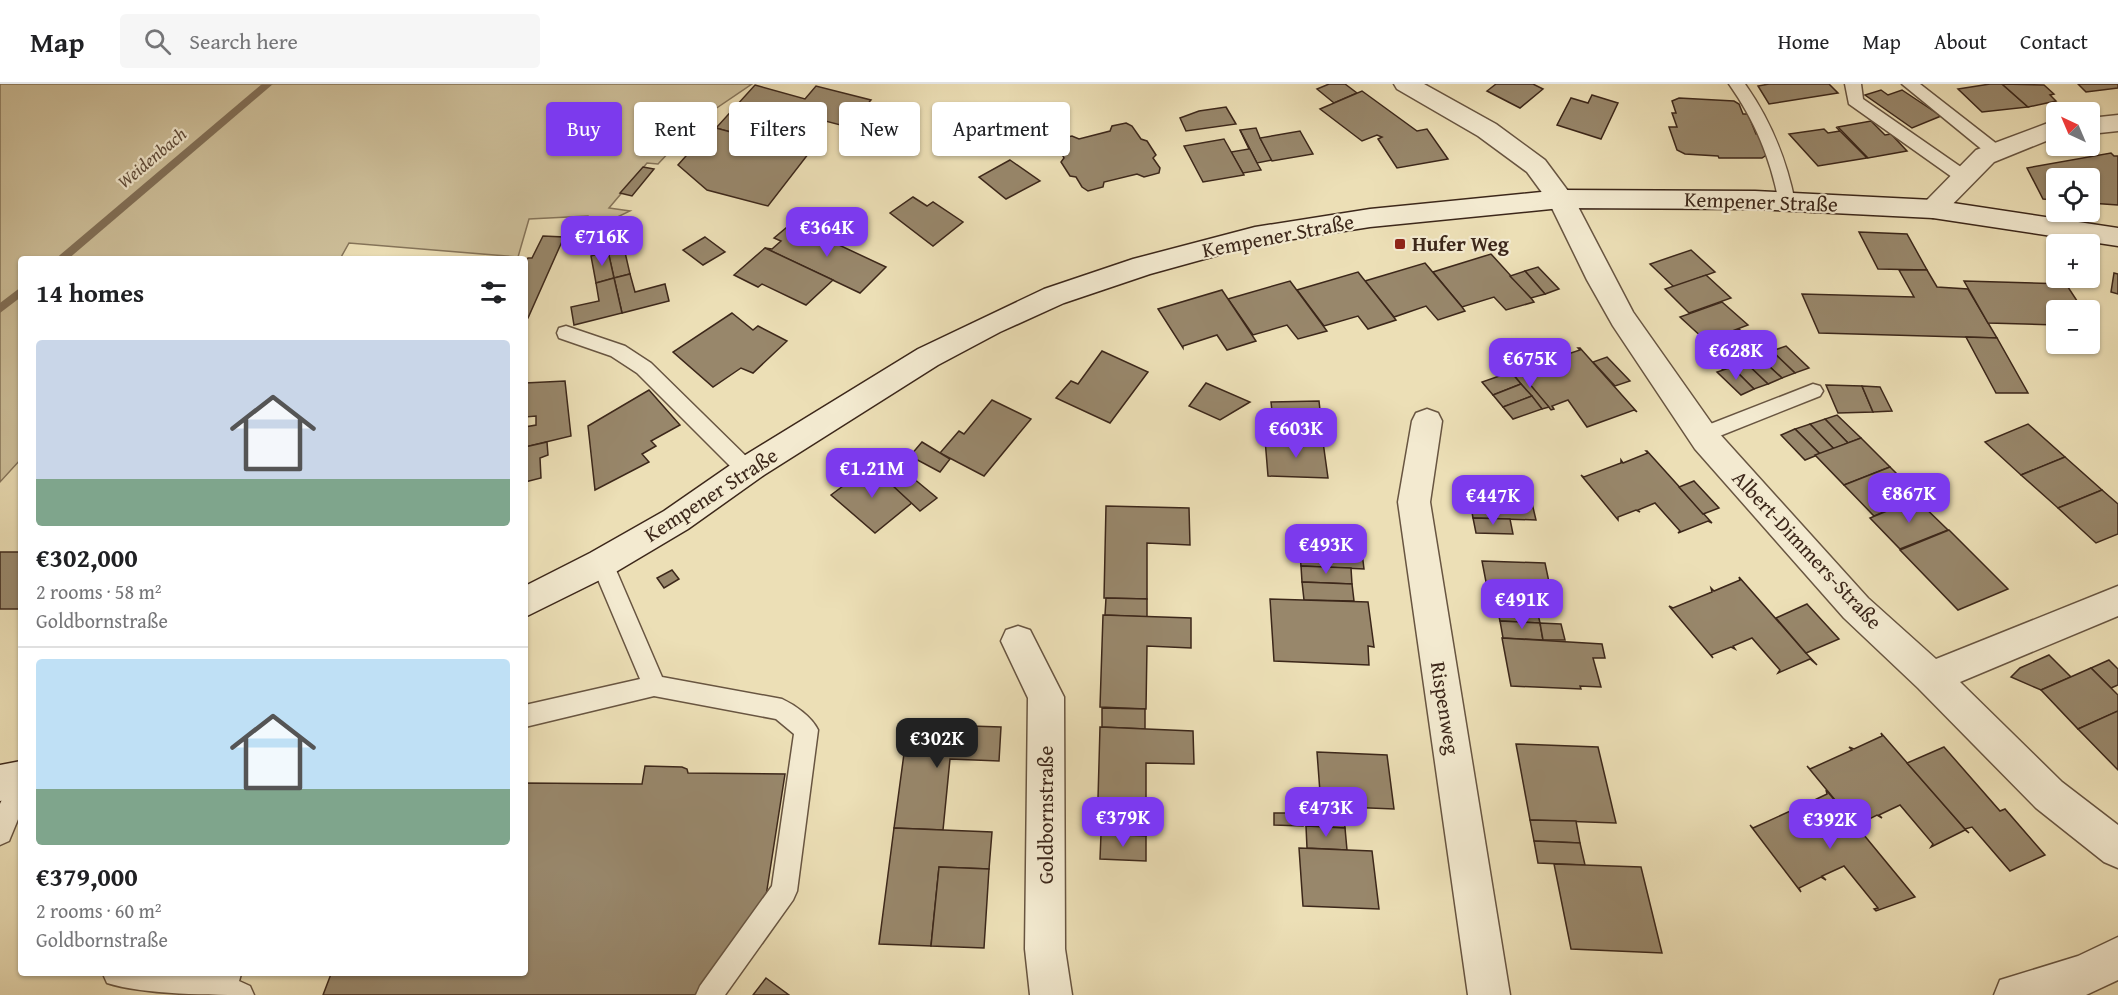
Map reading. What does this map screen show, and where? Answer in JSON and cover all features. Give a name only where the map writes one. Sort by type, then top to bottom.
[{"type":"street","points":[[1407,84],[1512,147],[1536,166],[1561,199]]},
{"type":"street","points":[[2100,125],[2118,123]]},
{"type":"street","points":[[1934,209],[1985,156],[2046,131]]},
{"type":"street","name":"Kempener Straße","points":[[528,600],[602,563],[675,520],[747,470],[928,357],[1035,303],[1143,266],[1255,236],[1370,218],[1561,199],[1787,202],[1934,209],[2118,237]]},
{"type":"street","name":"Albert-Dimmers-Straße","points":[[1561,199],[1623,319],[1702,435],[1856,608],[1931,677],[2049,795],[2118,849]]},
{"type":"street","name":"Rispenweg","points":[[1427,421],[1414,502],[1489,995]]},
{"type":"street","points":[[1931,677],[2118,601]]},
{"type":"street","name":"Goldbornstraße","points":[[1018,641],[1046,697],[1045,949],[1051,995]]},
{"type":"street","points":[[0,783],[18,781]]},
{"type":"street","points":[[2015,995],[2084,975],[2118,958]]},
{"type":"lane","points":[[1737,84],[1761,118],[1780,162],[1787,202]]},
{"type":"lane","points":[[1852,84],[1855,101],[1965,178]]},
{"type":"lane","points":[[1910,84],[1996,152]]},
{"type":"lane","points":[[566,333],[618,351],[644,368],[747,470]]},
{"type":"lane","points":[[1702,435],[1813,392]]},
{"type":"lane","points":[[602,563],[654,686]]},
{"type":"lane","points":[[528,715],[654,686],[782,710],[806,730],[784,891],[709,995]]},
{"type":"lane","points":[[0,833],[18,788]]},
{"type":"lane","points":[[137,976],[230,985]]},
{"type":"shaded area","points":[[0,84],[752,84],[717,108],[717,102],[634,102],[634,156],[665,156],[658,164],[647,163],[609,208],[630,211],[601,225],[588,216],[529,219],[518,256],[349,243],[342,256],[18,256],[18,462],[0,482]]},
{"type":"building","points":[[1329,84],[1345,84],[1357,93],[1334,103],[1317,89]]},
{"type":"building","points":[[1496,84],[1533,84],[1543,89],[1520,108],[1487,91]]},
{"type":"building","points":[[1829,84],[1838,93],[1769,104],[1758,86]]},
{"type":"building","points":[[2002,84],[2028,107],[1982,112],[1958,89]]},
{"type":"building","points":[[2002,84],[2044,85],[2054,94],[2050,95],[2056,101],[2028,107]]},
{"type":"building","points":[[2078,84],[2118,84],[2118,88],[2086,92]]},
{"type":"building","points":[[755,85],[805,99],[816,86],[871,100],[869,102],[839,102],[839,125],[827,121],[827,102],[740,102]]},
{"type":"building","points":[[1881,90],[1888,95],[1902,90],[1941,116],[1912,128],[1865,95]]},
{"type":"building","points":[[1362,91],[1417,131],[1427,129],[1448,159],[1397,168],[1378,139],[1382,137],[1377,135],[1362,141],[1320,109]]},
{"type":"building","points":[[1592,95],[1618,103],[1601,139],[1557,125],[1571,98],[1588,103]]},
{"type":"building","points":[[1679,98],[1734,101],[1739,104],[1743,114],[1748,114],[1756,134],[1760,134],[1768,154],[1762,158],[1719,158],[1718,156],[1685,154],[1677,150],[1669,127],[1677,127],[1672,113],[1676,113],[1672,101]]},
{"type":"building","points":[[1226,107],[1236,124],[1186,131],[1180,118],[1199,111]]},
{"type":"building","points":[[729,114],[729,132],[717,127]]},
{"type":"building","points":[[1871,121],[1885,135],[1891,134],[1907,151],[1868,158],[1838,127]]},
{"type":"building","points":[[1126,123],[1132,126],[1141,139],[1147,141],[1156,155],[1153,158],[1160,168],[1159,173],[1144,177],[1137,174],[1104,182],[1103,187],[1088,191],[1082,187],[1076,177],[1070,176],[1061,162],[1063,156],[1070,156],[1070,136],[1079,139],[1110,131],[1112,126]]},
{"type":"building","points":[[717,128],[729,131],[729,156],[807,156],[768,206],[707,190],[678,165],[686,156],[717,156]]},
{"type":"building","points":[[1256,128],[1272,160],[1257,163],[1240,130]]},
{"type":"building","points":[[1824,129],[1828,133],[1840,131],[1867,158],[1818,166],[1789,134]]},
{"type":"building","points":[[1240,130],[1261,170],[1243,173],[1231,152],[1249,149]]},
{"type":"building","points":[[1300,131],[1313,154],[1272,161],[1260,138]]},
{"type":"building","points":[[1224,139],[1244,175],[1203,182],[1184,146]]},
{"type":"building","points":[[2111,153],[2118,156],[2118,205],[2100,204],[2100,168],[2046,168],[2046,199],[2043,199],[2027,168],[2100,156]]},
{"type":"building","points":[[1010,160],[1040,181],[1006,199],[979,177]]},
{"type":"building","points":[[643,167],[654,169],[632,196],[620,193]]},
{"type":"building","points":[[913,197],[927,206],[933,202],[963,222],[933,246],[890,213]]},
{"type":"building","points":[[792,223],[886,267],[860,293],[765,248],[772,249],[781,241],[774,238]]},
{"type":"building","points":[[1859,232],[1907,234],[1927,270],[1878,269]]},
{"type":"building","points":[[543,236],[564,237],[528,318],[528,258],[532,258]]},
{"type":"building","points":[[705,237],[725,252],[703,265],[683,250]]},
{"type":"building","points":[[624,248],[630,274],[614,278],[608,251]]},
{"type":"building","points":[[765,248],[833,280],[806,305],[762,284],[758,287],[734,275]]},
{"type":"building","points":[[1691,250],[1715,272],[1674,287],[1650,264]]},
{"type":"building","points":[[608,251],[614,278],[596,283],[591,256]]},
{"type":"building","points":[[1491,254],[1534,302],[1506,310],[1494,297],[1462,307],[1433,272]]},
{"type":"building","points":[[1425,263],[1465,311],[1438,320],[1426,306],[1394,317],[1365,281]]},
{"type":"building","points":[[1538,267],[1559,289],[1545,294],[1525,271]]},
{"type":"building","points":[[1899,270],[1927,270],[1937,287],[1968,289],[1997,338],[1819,333],[1802,294],[1914,297]]},
{"type":"building","points":[[1525,271],[1545,294],[1531,298],[1510,276]]},
{"type":"building","points":[[1358,272],[1396,320],[1368,329],[1358,316],[1324,326],[1297,290]]},
{"type":"building","points":[[2114,273],[2118,274],[2118,294],[2111,292]]},
{"type":"building","points":[[630,274],[635,292],[665,284],[669,301],[622,313],[614,278]]},
{"type":"building","points":[[1706,275],[1731,298],[1689,313],[1665,289]]},
{"type":"building","points":[[614,278],[622,313],[574,325],[571,307],[599,301],[596,283]]},
{"type":"building","points":[[1290,281],[1327,331],[1298,339],[1287,325],[1253,335],[1228,299]]},
{"type":"building","points":[[1964,281],[2046,283],[2046,288],[2069,288],[2076,300],[2046,300],[2046,325],[1988,323]]},
{"type":"building","points":[[1222,290],[1256,341],[1227,350],[1217,335],[1183,346],[1183,348],[1158,309]]},
{"type":"building","points":[[1722,302],[1748,325],[1706,341],[1680,317]]},
{"type":"building","points":[[732,313],[753,330],[758,326],[787,341],[753,373],[741,368],[713,387],[673,352]]},
{"type":"building","points":[[1739,329],[1766,354],[1723,370],[1697,345]]},
{"type":"building","points":[[1966,337],[1997,338],[2028,393],[1996,393]]},
{"type":"building","points":[[1786,346],[1809,368],[1795,373],[1772,351]]},
{"type":"building","points":[[1578,348],[1580,348],[1637,412],[1634,410],[1587,427],[1568,400],[1552,406],[1554,409],[1551,410],[1517,369],[1521,371],[1555,359],[1555,356],[1556,358],[1580,350]]},
{"type":"building","points":[[1102,351],[1148,372],[1110,423],[1056,398],[1071,381],[1078,384]]},
{"type":"building","points":[[1772,351],[1795,373],[1782,378],[1758,356]]},
{"type":"building","points":[[1758,356],[1782,378],[1768,384],[1745,362]]},
{"type":"building","points":[[1607,357],[1630,381],[1615,386],[1593,362]]},
{"type":"building","points":[[1745,362],[1768,384],[1754,389],[1732,367]]},
{"type":"building","points":[[1732,367],[1754,389],[1741,395],[1717,372]]},
{"type":"building","points":[[1517,369],[1549,407],[1542,409],[1511,372]]},
{"type":"building","points":[[1511,372],[1521,384],[1493,395],[1482,382]]},
{"type":"building","points":[[565,381],[571,436],[528,446],[528,426],[536,425],[536,416],[528,417],[528,383]]},
{"type":"building","points":[[1206,383],[1250,402],[1220,420],[1189,406]]},
{"type":"building","points":[[1521,384],[1532,396],[1503,407],[1493,395]]},
{"type":"building","points":[[1826,385],[1862,386],[1873,412],[1838,413]]},
{"type":"building","points":[[1862,386],[1880,387],[1892,411],[1873,412]]},
{"type":"building","points":[[649,390],[680,425],[651,441],[656,446],[642,454],[649,462],[595,490],[588,426]]},
{"type":"building","points":[[1532,396],[1542,409],[1513,419],[1503,407]]},
{"type":"building","points":[[992,400],[1031,419],[984,476],[940,453],[959,431],[964,434]]},
{"type":"building","points":[[1319,401],[1321,419],[1273,420],[1271,402]]},
{"type":"building","points":[[1837,415],[1861,438],[1848,443],[1825,419]]},
{"type":"building","points":[[1825,419],[1848,443],[1834,449],[1810,424]]},
{"type":"building","points":[[1810,424],[1834,449],[1820,454],[1795,429]]},
{"type":"building","points":[[2028,424],[2065,457],[2021,475],[1985,442]]},
{"type":"building","points":[[1795,429],[1820,454],[1805,460],[1781,435]]},
{"type":"building","points":[[1861,438],[1890,467],[1844,485],[1815,455]]},
{"type":"building","points":[[1265,439],[1323,442],[1328,478],[1268,476]]},
{"type":"building","points":[[547,442],[548,455],[540,458],[541,478],[528,481],[528,446]]},
{"type":"building","points":[[922,442],[950,459],[940,472],[910,456]]},
{"type":"building","points":[[1647,451],[1712,523],[1708,521],[1678,533],[1680,531],[1655,503],[1638,510],[1640,512],[1636,510],[1618,517],[1618,520],[1581,475],[1584,477],[1621,463],[1621,460],[1623,463],[1648,453]]},
{"type":"building","points":[[2065,457],[2102,490],[2058,508],[2021,475]]},
{"type":"building","points":[[870,466],[913,502],[875,533],[831,495]]},
{"type":"building","points":[[1890,467],[1920,497],[1874,516],[1844,485]]},
{"type":"building","points":[[907,473],[937,498],[920,511],[892,485]]},
{"type":"building","points":[[1466,479],[1527,482],[1536,520],[1473,518]]},
{"type":"building","points":[[1694,481],[1719,508],[1703,514],[1679,487]]},
{"type":"building","points":[[2102,490],[2118,504],[2118,534],[2096,543],[2058,508]]},
{"type":"building","points":[[1916,499],[1948,530],[1900,549],[1870,518]]},
{"type":"building","points":[[1106,506],[1189,508],[1190,545],[1147,543],[1147,599],[1104,598]]},
{"type":"building","points":[[1473,518],[1510,519],[1513,534],[1476,533]]},
{"type":"building","points":[[1297,525],[1359,528],[1364,569],[1301,566]]},
{"type":"building","points":[[1949,530],[2008,589],[1958,610],[1900,550]]},
{"type":"building","points":[[0,552],[18,552],[18,609],[0,609]]},
{"type":"building","points":[[1482,561],[1545,563],[1554,606],[1490,603]]},
{"type":"building","points":[[1301,566],[1351,568],[1352,584],[1302,582]]},
{"type":"building","points":[[672,570],[679,579],[664,588],[657,578]]},
{"type":"building","points":[[1739,577],[1817,665],[1810,659],[1778,673],[1780,670],[1752,638],[1733,646],[1735,649],[1731,647],[1711,655],[1713,658],[1669,606],[1673,608],[1712,592],[1711,588],[1714,591],[1740,580]]},
{"type":"building","points":[[1302,582],[1352,584],[1354,601],[1304,600]]},
{"type":"building","points":[[1106,598],[1147,599],[1147,617],[1105,615]]},
{"type":"building","points":[[1270,599],[1368,602],[1374,647],[1368,646],[1369,665],[1274,661]]},
{"type":"building","points":[[1496,604],[1536,605],[1540,623],[1500,621]]},
{"type":"building","points":[[1807,604],[1839,639],[1806,653],[1776,618]]},
{"type":"building","points":[[1103,615],[1191,618],[1191,648],[1147,646],[1146,709],[1100,707]]},
{"type":"building","points":[[1500,621],[1540,623],[1543,640],[1503,638]]},
{"type":"building","points":[[1540,623],[1561,624],[1565,640],[1543,640]]},
{"type":"building","points":[[1502,638],[1602,644],[1605,658],[1593,658],[1601,687],[1580,686],[1581,689],[1511,686]]},
{"type":"building","points":[[2049,655],[2071,677],[2041,690],[2011,677],[2020,668]]},
{"type":"building","points":[[2109,660],[2118,669],[2118,685],[2111,688],[2091,668]]},
{"type":"building","points":[[2091,668],[2118,695],[2118,711],[2078,729],[2041,690]]},
{"type":"building","points":[[1102,708],[1145,709],[1145,729],[1102,727]]},
{"type":"building","points":[[2118,711],[2118,770],[2078,729]]},
{"type":"building","points":[[908,724],[1001,727],[999,761],[950,759],[943,830],[894,828]]},
{"type":"building","points":[[1100,727],[1193,731],[1194,764],[1146,763],[1146,836],[1097,834]]},
{"type":"building","points":[[1881,733],[1969,833],[1965,830],[1931,847],[1933,844],[1900,805],[1879,815],[1882,818],[1877,815],[1857,825],[1859,829],[1807,766],[1810,769],[1852,750],[1849,747],[1854,749],[1882,736]]},
{"type":"building","points":[[1516,744],[1598,747],[1616,823],[1530,820]]},
{"type":"building","points":[[1944,747],[2000,811],[2005,809],[2045,855],[2010,871],[1972,827],[1965,829],[1907,763]]},
{"type":"building","points":[[1317,752],[1387,755],[1394,809],[1321,806]]},
{"type":"building","points":[[645,766],[682,767],[687,769],[688,773],[785,774],[766,896],[695,995],[323,995],[330,976],[528,976],[528,783],[642,784]]},
{"type":"building","points":[[1826,790],[1915,897],[1876,911],[1874,909],[1878,908],[1844,866],[1822,876],[1826,880],[1821,877],[1799,888],[1801,892],[1750,825],[1753,828],[1797,808],[1794,805],[1798,808],[1827,794]]},
{"type":"building","points":[[1303,803],[1343,807],[1345,828],[1306,826]]},
{"type":"building","points":[[1274,813],[1302,813],[1303,826],[1274,825]]},
{"type":"building","points":[[1530,820],[1576,821],[1580,843],[1534,841]]},
{"type":"building","points":[[1306,826],[1345,828],[1347,850],[1307,848]]},
{"type":"building","points":[[894,828],[992,832],[989,869],[939,867],[931,946],[879,944]]},
{"type":"building","points":[[1101,834],[1146,836],[1146,861],[1100,859]]},
{"type":"building","points":[[1534,841],[1580,843],[1585,865],[1538,863]]},
{"type":"building","points":[[1299,848],[1372,851],[1379,909],[1303,906]]},
{"type":"building","points":[[1554,864],[1641,867],[1662,953],[1571,949]]},
{"type":"building","points":[[939,867],[989,869],[984,948],[931,946]]},
{"type":"building","points":[[766,978],[789,995],[753,995]]},
{"type":"waterway","name":"Weidenbach","points":[[64,256],[268,84]]},
{"type":"waterway","name":"Weidenbach","points":[[0,309],[18,294]]},
{"type":"place","name":"Hufer Weg","points":[[1400,244]]}]
